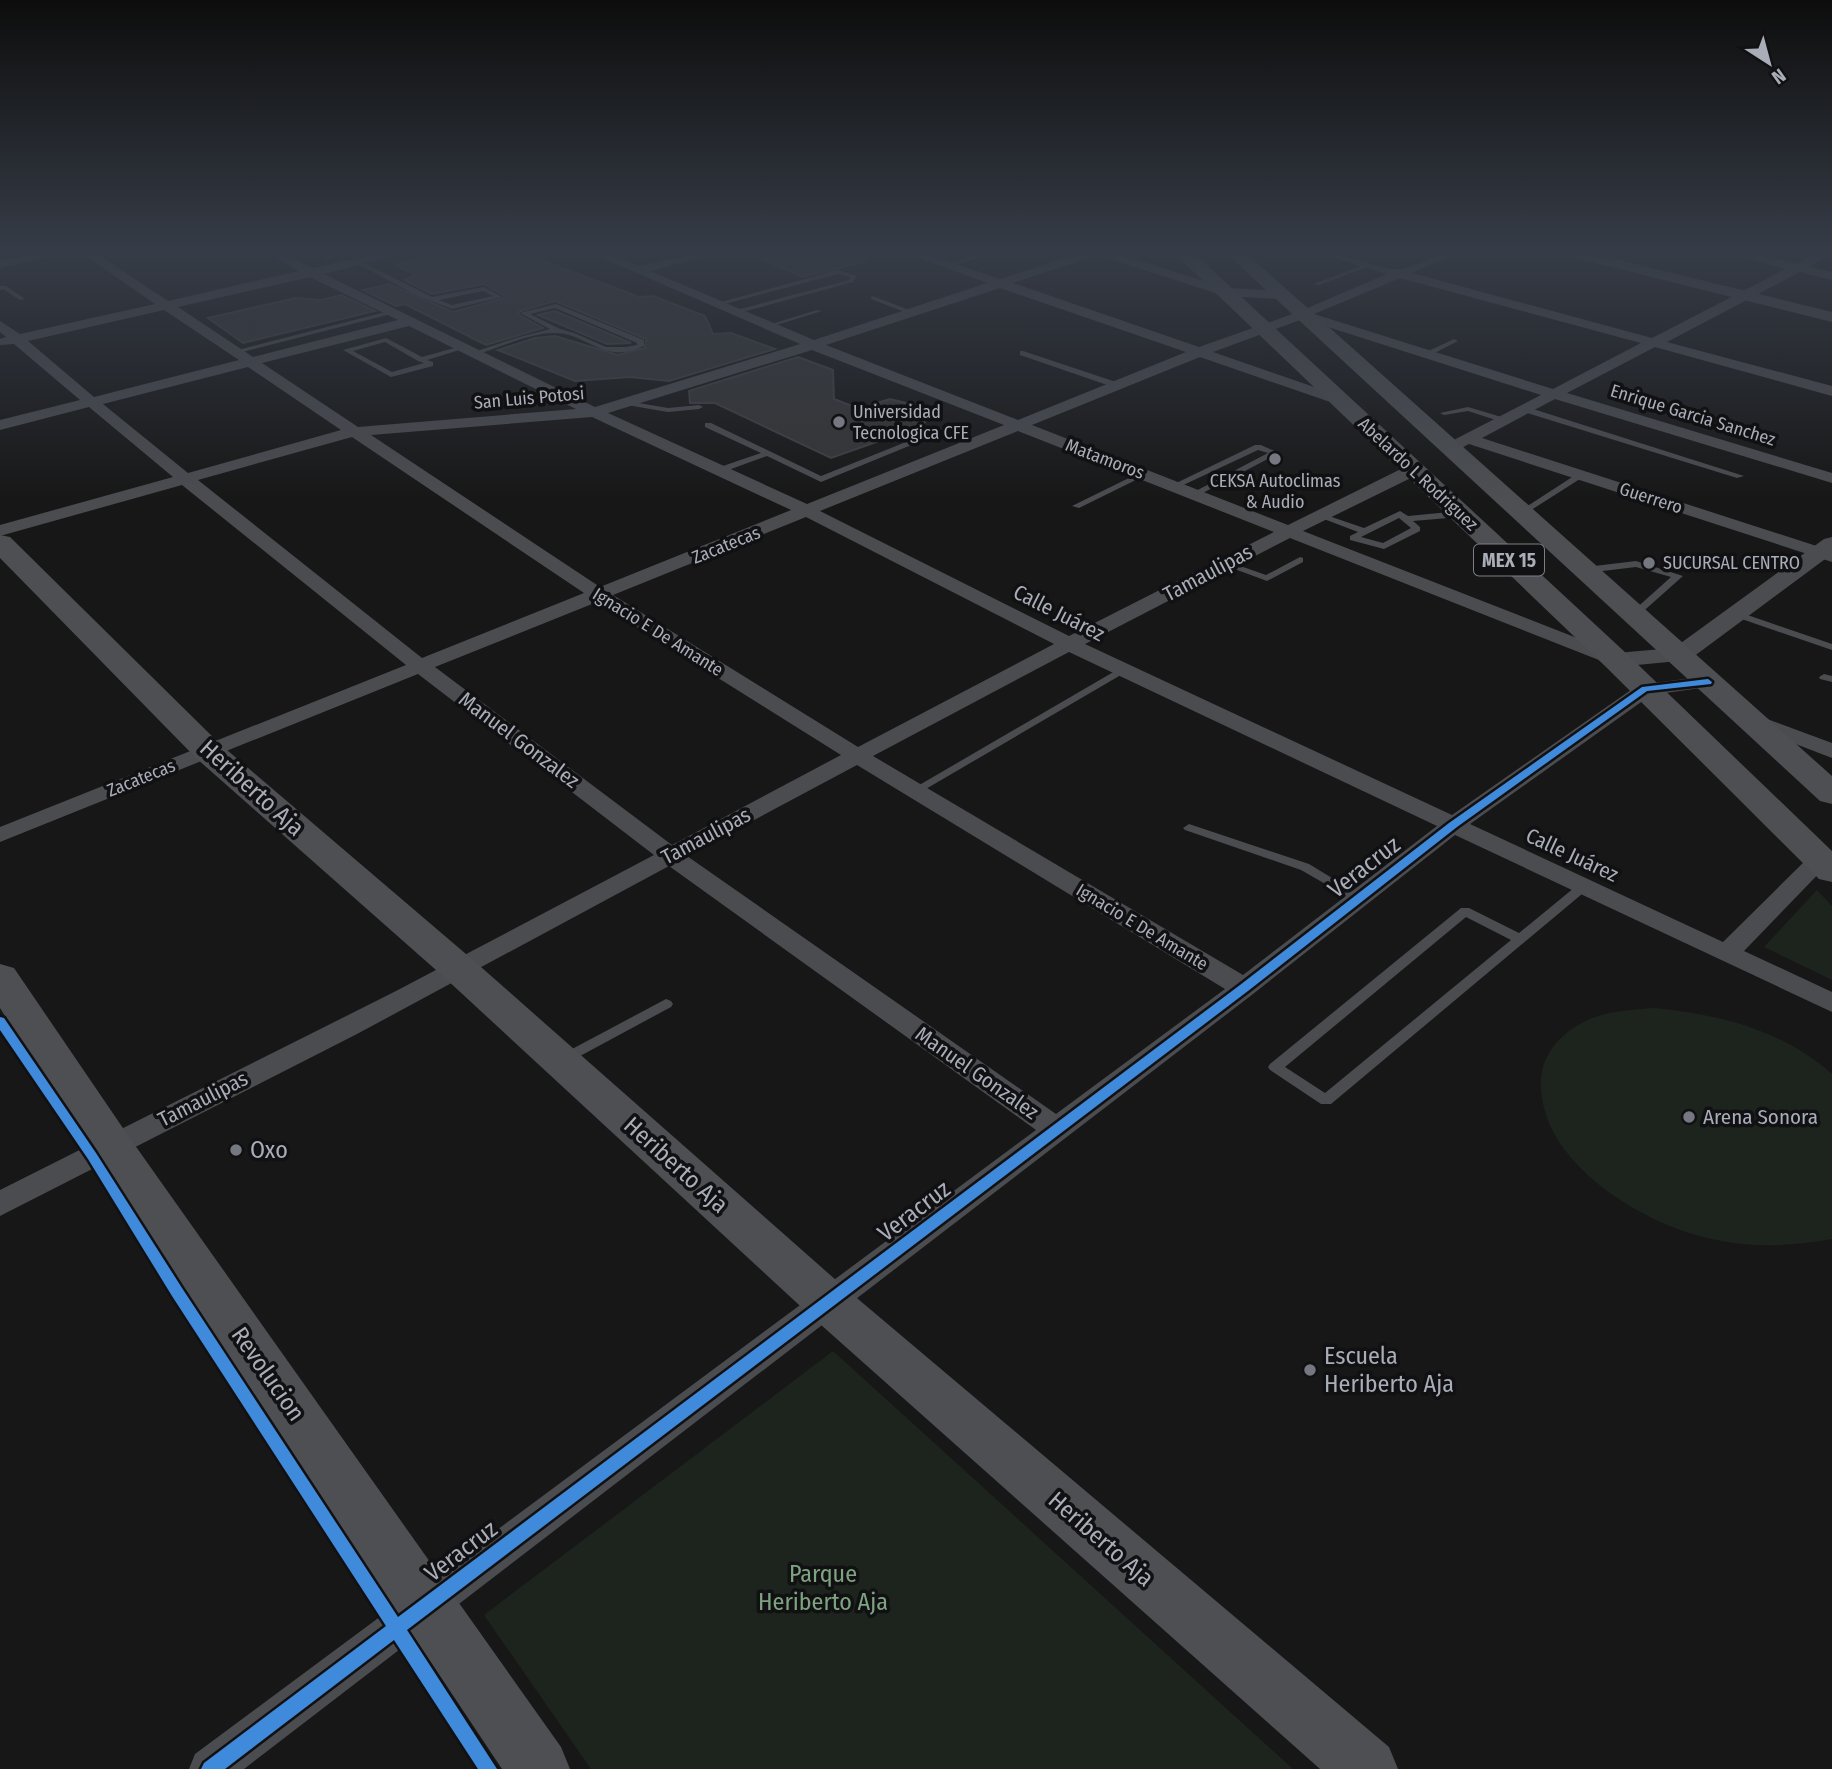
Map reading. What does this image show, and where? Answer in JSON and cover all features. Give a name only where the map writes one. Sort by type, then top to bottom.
[{"type":"main road","name":"Abelardo L Rodriguez","points":[[1268,336],[1616,660],[1826,865]]},
{"type":"main road","name":"Abelardo L Rodriguez","points":[[1328,336],[1460,443],[1522,512],[1832,794]]},
{"type":"main road","name":"Heriberto Aja","points":[[0,543],[208,751],[459,969],[828,1302],[1367,1769]]},
{"type":"main road","name":"Revolucion","points":[[0,977],[111,1146],[539,1769]]},
{"type":"street","name":"Manuel Gonzalez","points":[[5,336],[421,665],[670,854],[1056,1129]]},
{"type":"street","name":"Ignacio E De Amante","points":[[211,336],[351,432],[599,595],[858,756],[1244,988]]},
{"type":"street","points":[[0,425],[242,357],[343,336]]},
{"type":"street","name":"Calle Juárez","points":[[441,336],[594,412],[809,512],[1122,670],[1827,1000]]},
{"type":"street","name":"Matamoros","points":[[791,336],[1616,660]]},
{"type":"street","name":"San Luis Potosi","points":[[0,531],[351,432],[594,412],[842,336]]},
{"type":"street","points":[[1152,336],[1340,401]]},
{"type":"street","name":"Zacatecas","points":[[0,835],[809,512],[1241,336]]},
{"type":"street","name":"Enrique Garcia Sanchez","points":[[1365,336],[1832,478]]},
{"type":"street","points":[[1627,336],[1832,391]]},
{"type":"street","points":[[1460,443],[1669,336]]},
{"type":"street","name":"Guerrero","points":[[1460,443],[1580,475],[1828,552]]},
{"type":"street","name":"Tamaulipas","points":[[0,1204],[459,969],[670,854],[1226,564],[1413,470]]},
{"type":"street","points":[[1616,660],[1681,655],[1828,552]]},
{"type":"street","points":[[1645,689],[1708,682]]},
{"type":"street","name":"Veracruz","points":[[210,1769],[1244,988],[1453,825],[1645,689]]},
{"type":"street","points":[[1744,716],[1832,751]]},
{"type":"street","points":[[1727,953],[1826,865]]},
{"type":"lane","points":[[242,357],[314,336]]},
{"type":"lane","points":[[421,359],[430,364],[391,375],[347,350],[386,340],[421,359],[532,336]]},
{"type":"lane","points":[[569,336],[608,352],[640,346],[641,342],[626,336]]},
{"type":"lane","points":[[1424,355],[1454,341]]},
{"type":"lane","points":[[1023,353],[1119,386]]},
{"type":"lane","points":[[624,402],[668,410],[698,407]]},
{"type":"lane","points":[[1444,413],[1468,409],[1505,421]]},
{"type":"lane","points":[[1527,410],[1740,476]]},
{"type":"lane","points":[[708,425],[821,479],[944,430]]},
{"type":"lane","points":[[1174,486],[1258,447],[1275,453],[1194,494]]},
{"type":"lane","points":[[720,470],[769,453]]},
{"type":"lane","points":[[1076,506],[1144,474]]},
{"type":"lane","points":[[1522,512],[1580,475]]},
{"type":"lane","points":[[1400,514],[1417,529],[1384,547],[1353,538],[1365,531],[1400,514]]},
{"type":"lane","points":[[1405,519],[1460,514]]},
{"type":"lane","points":[[1320,516],[1365,531]]},
{"type":"lane","points":[[1226,564],[1266,578],[1300,560]]},
{"type":"lane","points":[[1587,570],[1636,564],[1678,576],[1635,614]]},
{"type":"lane","points":[[1737,614],[1832,647]]},
{"type":"lane","points":[[915,790],[1122,670]]},
{"type":"lane","points":[[1189,828],[1305,867],[1359,898]]},
{"type":"lane","points":[[1520,939],[1465,911],[1275,1067],[1326,1100],[1584,886]]},
{"type":"lane","points":[[560,1061],[666,1003]]},
{"type":"green space","points":[[1817,890],[1832,906],[1832,980],[1764,947]]},
{"type":"green space","name":"Arena Sonora","points":[[1654,1008],[1726,1020],[1771,1035],[1793,1046],[1832,1074],[1832,1239],[1753,1245],[1695,1235],[1652,1218],[1629,1205],[1606,1190],[1567,1152],[1552,1130],[1543,1106],[1542,1071],[1549,1054],[1566,1033],[1590,1019],[1617,1012]]},
{"type":"green space","name":"Parque Heriberto Aja","points":[[833,1351],[1293,1769],[591,1769],[484,1615]]},
{"type":"building","points":[[233,336],[274,336],[243,343]]},
{"type":"building","points":[[467,336],[518,336],[486,345]]},
{"type":"building","points":[[555,336],[618,355],[645,348],[646,339],[638,336],[738,336],[775,349],[669,381],[630,377],[575,381],[498,350],[535,338]]},
{"type":"building","points":[[587,336],[613,336],[631,343],[607,344]]},
{"type":"building","name":"Universidad Tecnologica CFE","points":[[798,357],[833,370],[834,399],[852,406],[864,407],[890,399],[935,410],[922,426],[831,458],[715,403],[690,403],[689,391]]},
{"type":"cycle path","points":[[210,1769],[1244,988],[1453,825],[1645,689],[1708,682]]},
{"type":"cycle path","points":[[0,1021],[92,1156],[177,1292],[488,1769]]},
{"type":"place","name":"Universidad Tecnologica CFE","points":[[839,422]]},
{"type":"place","name":"CEKSA Autoclimas & Audio","points":[[1275,459]]},
{"type":"place","name":"SUCURSAL CENTRO","points":[[1649,563]]},
{"type":"place","name":"Arena Sonora","points":[[1689,1117]]},
{"type":"place","name":"Oxo","points":[[236,1150]]},
{"type":"place","name":"Escuela Heriberto Aja","points":[[1310,1370]]}]
